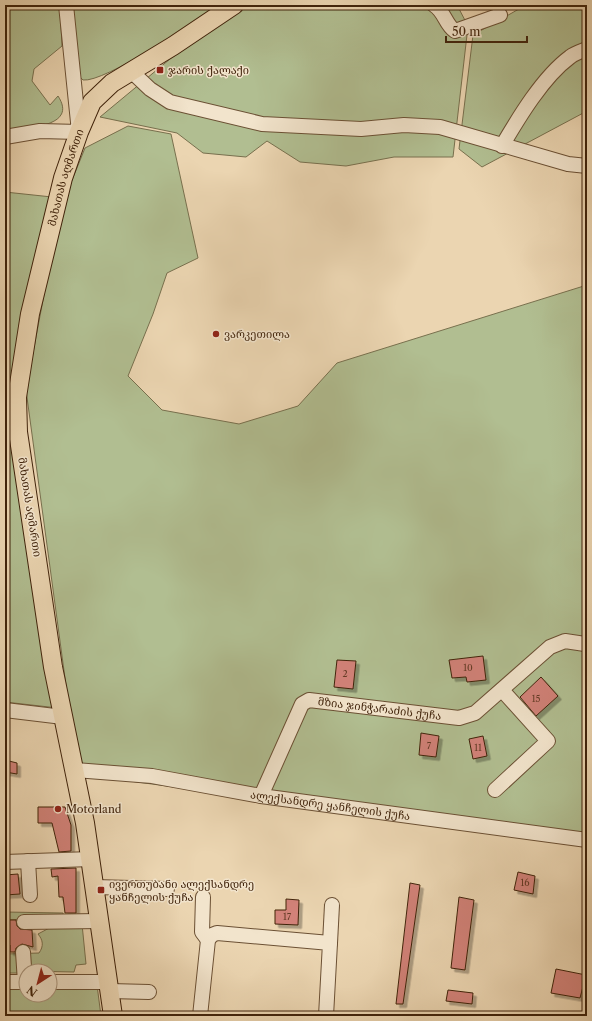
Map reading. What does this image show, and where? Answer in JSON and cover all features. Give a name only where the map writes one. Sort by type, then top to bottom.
[{"type":"main road","name":"მახათას აღმართი","points":[[113,1016],[91,859],[64,717],[53,668],[18,432],[17,397],[30,314],[63,178],[79,132],[92,102],[112,83],[179,43],[234,5]]},
{"type":"street","points":[[5,137],[40,131],[79,132],[66,5]]},
{"type":"street","points":[[434,5],[440,9],[448,27],[455,32],[500,15]]},
{"type":"street","points":[[502,146],[513,127],[548,78],[570,57],[587,49]]},
{"type":"street","points":[[131,71],[150,89],[170,102],[262,124],[360,129],[404,125],[440,127],[568,164],[587,166]]},
{"type":"street","name":"მზია ჯინჭარაძის ქუჩა","points":[[261,796],[302,704],[309,700],[459,718],[475,713],[550,646],[565,641],[585,644]]},
{"type":"street","points":[[495,790],[548,741],[502,690]]},
{"type":"street","points":[[5,710],[64,717]]},
{"type":"street","name":"ალექსანდრე ყანჩელის ქუჩა","points":[[74,770],[152,776],[261,796],[587,840]]},
{"type":"street","points":[[5,862],[91,859]]},
{"type":"street","points":[[28,861],[30,894]]},
{"type":"street","points":[[95,887],[167,889]]},
{"type":"street","points":[[203,896],[202,932],[208,940]]},
{"type":"street","points":[[326,1016],[332,905]]},
{"type":"street","points":[[24,922],[100,921]]},
{"type":"street","points":[[200,1016],[208,940],[212,935],[217,933],[330,943]]},
{"type":"street","points":[[23,952],[24,963]]},
{"type":"street","points":[[5,982],[18,982]]},
{"type":"street","points":[[58,983],[149,992]]},
{"type":"green space","points":[[5,5],[60,5],[62,46],[34,69],[32,81],[50,105],[58,96],[63,107],[61,115],[55,120],[36,127],[5,130]]},
{"type":"green space","points":[[72,5],[220,5],[130,62],[110,72],[94,78],[83,80],[79,76]]},
{"type":"green space","points":[[249,5],[457,5],[468,26],[453,157],[394,157],[346,166],[300,162],[267,141],[246,157],[203,153],[177,133],[100,117],[170,59]]},
{"type":"green space","points":[[526,5],[587,5],[587,111],[482,167],[459,149],[473,35]]},
{"type":"green space","points":[[128,126],[171,134],[198,258],[167,273],[153,314],[128,376],[162,410],[239,424],[298,406],[337,363],[587,285],[587,843],[78,774],[26,390],[60,210],[85,148]]},
{"type":"green space","points":[[5,192],[52,197],[12,371],[58,708],[5,702]]},
{"type":"green space","points":[[5,912],[63,913],[63,918],[5,920]]},
{"type":"green space","points":[[82,924],[86,964],[76,965],[74,972],[58,972],[58,963],[18,963],[18,973],[5,973],[5,954],[39,953],[42,948],[42,943],[38,934],[55,925]]},
{"type":"green space","points":[[58,985],[97,985],[101,1016],[5,1016],[5,987],[18,986],[18,1003],[58,1003]]},
{"type":"building","points":[[483,656],[486,680],[467,682],[466,677],[452,678],[449,660]]},
{"type":"building","points":[[337,660],[356,661],[353,689],[334,687]]},
{"type":"building","points":[[541,677],[558,696],[536,716],[520,697]]},
{"type":"building","points":[[421,733],[439,736],[436,757],[419,755]]},
{"type":"building","points":[[483,736],[487,756],[473,759],[469,739]]},
{"type":"building","points":[[5,760],[17,763],[17,774],[5,772]]},
{"type":"building","points":[[38,807],[65,807],[71,825],[71,851],[59,852],[52,823],[38,823]]},
{"type":"building","points":[[76,868],[76,913],[65,913],[63,897],[59,897],[58,876],[52,877],[51,869]]},
{"type":"building","points":[[518,872],[535,876],[533,894],[514,890]]},
{"type":"building","points":[[18,874],[20,894],[5,895],[5,875]]},
{"type":"building","points":[[410,883],[420,885],[403,1004],[396,1004]]},
{"type":"building","points":[[459,897],[474,900],[465,970],[451,968]]},
{"type":"building","points":[[286,899],[299,900],[298,925],[275,924],[275,910],[286,910]]},
{"type":"building","points":[[6,920],[16,920],[17,926],[20,929],[32,930],[33,947],[22,944],[16,948],[15,952],[10,952],[10,945],[8,946]]},
{"type":"building","points":[[556,969],[586,975],[580,998],[551,993]]},
{"type":"building","points":[[448,990],[473,993],[472,1004],[446,1001]]},
{"type":"place","name":"ჯარის ქალაქი","points":[[160,70]]},
{"type":"place","name":"ვარკეთილა","points":[[216,334]]},
{"type":"place","name":"Motorland","points":[[58,809]]},
{"type":"place","name":"ივერთუბანი ალექსანდრე ყანჩელის ქუჩა","points":[[101,890]]}]
